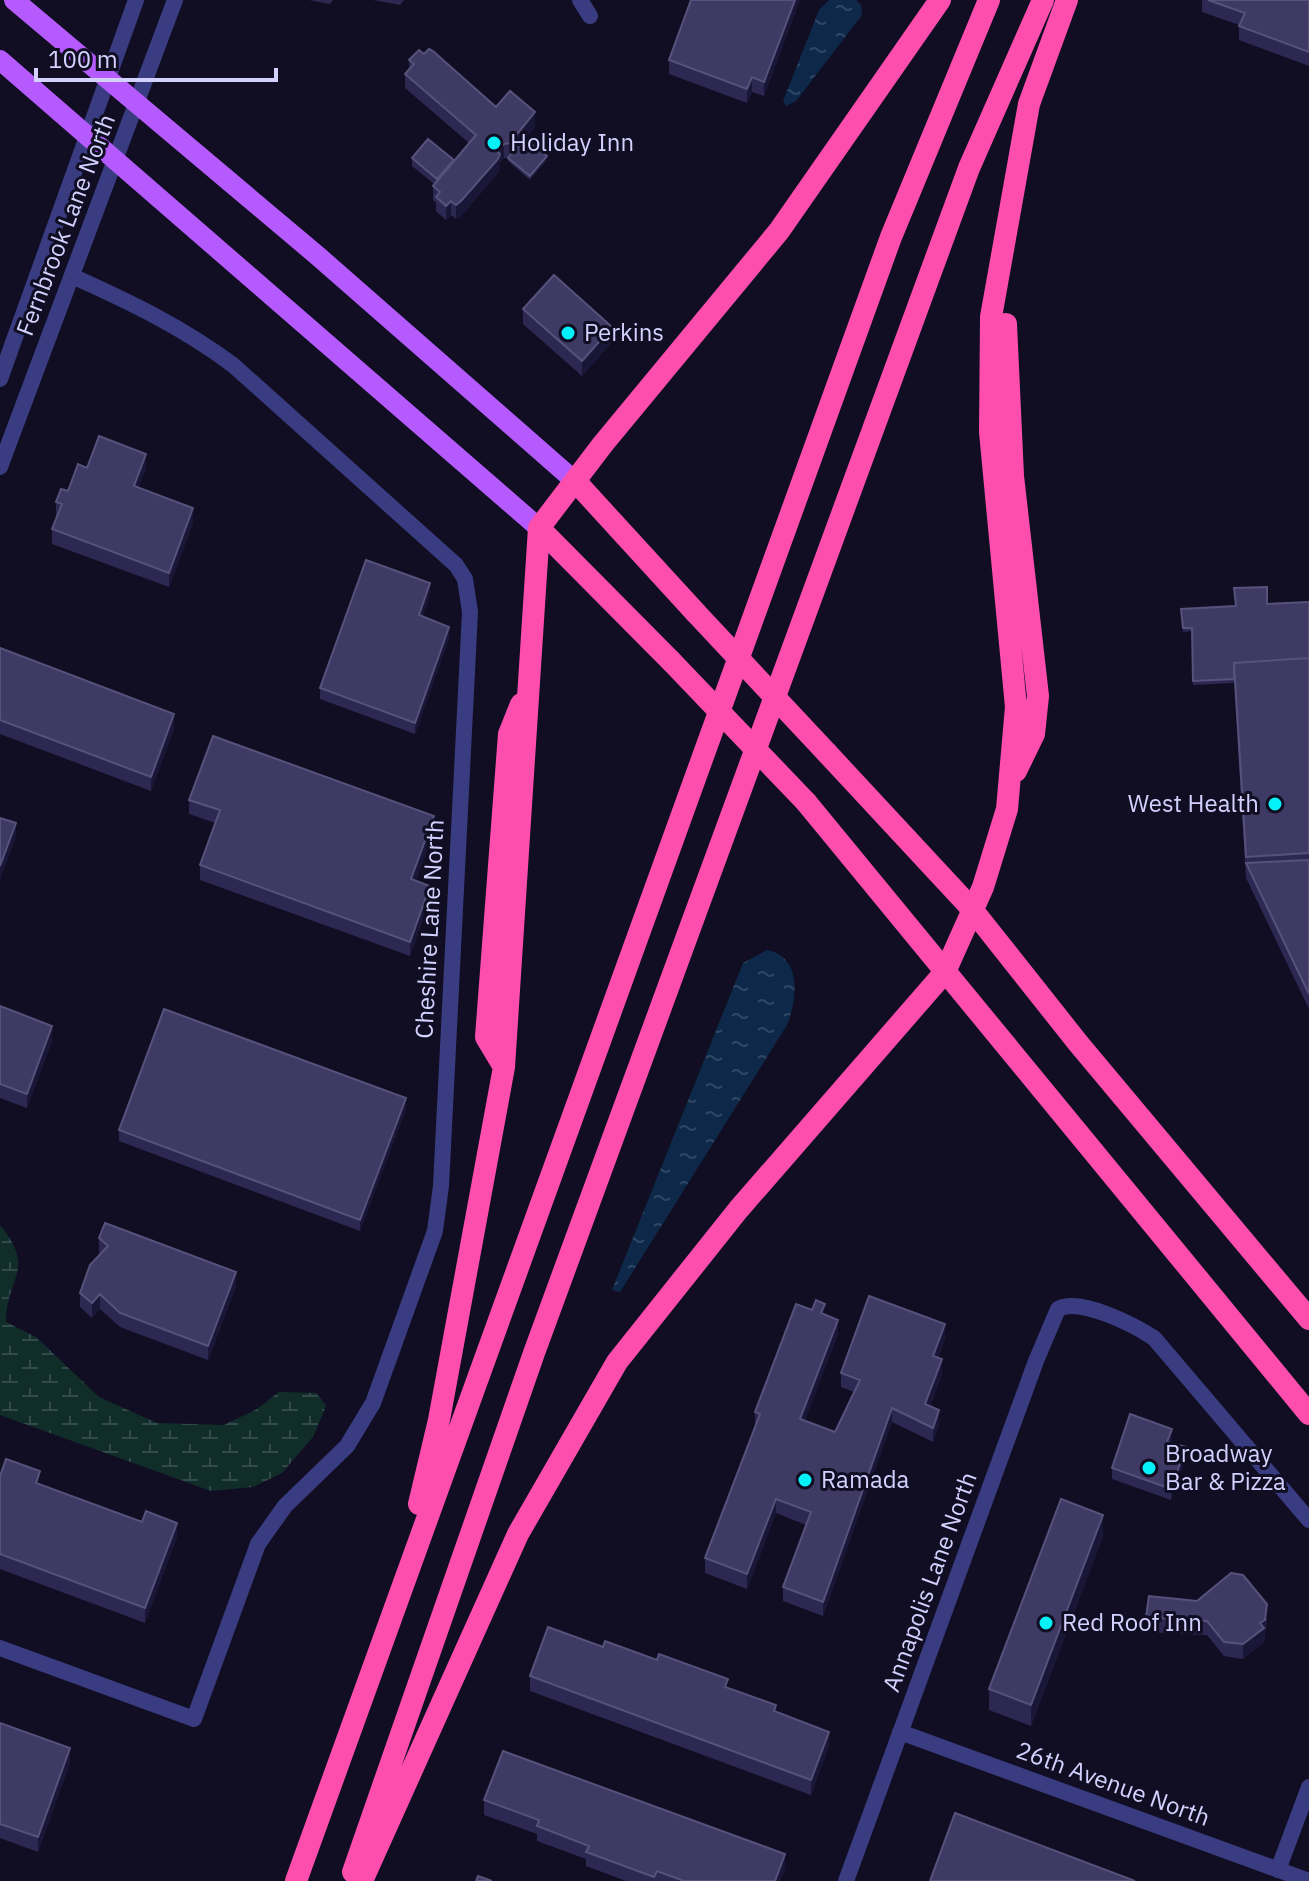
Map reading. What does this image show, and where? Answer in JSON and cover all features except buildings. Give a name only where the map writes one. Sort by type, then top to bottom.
[{"type":"highway","points":[[391,1618],[439,1420],[504,1067],[539,528],[577,483],[603,444],[779,231],[940,0]]},
{"type":"highway","points":[[296,1881],[881,266],[953,80],[989,0]]},
{"type":"highway","points":[[350,1881],[534,1353],[969,168],[1043,0]]},
{"type":"highway","points":[[362,1881],[518,1534],[617,1362],[738,1210],[945,972],[983,887],[1007,809],[1012,780],[1016,707],[990,432],[991,317],[1029,104],[1067,0]]},
{"type":"highway","points":[[577,483],[971,908],[1078,1043],[1309,1319]]},
{"type":"highway","points":[[539,528],[806,802],[1309,1414]]},
{"type":"main road","points":[[14,0],[577,483]]},
{"type":"main road","points":[[0,60],[539,528]]},
{"type":"street","name":"Fernbrook Lane North","points":[[0,379],[136,0]]},
{"type":"street","name":"Fernbrook Lane North","points":[[0,467],[175,0]]},
{"type":"street","points":[[580,0],[590,16]]},
{"type":"street","name":"Cheshire Lane North","points":[[0,1648],[194,1719],[258,1544],[285,1506],[347,1446],[373,1403],[435,1231],[441,1186],[469,596],[456,565],[233,365],[194,335],[149,310],[72,276]]},
{"type":"street","name":"Annapolis Lane North","points":[[846,1881],[1053,1316],[1065,1305],[1087,1308],[1126,1322],[1154,1338],[1309,1520]]},
{"type":"street","name":"26th Avenue North","points":[[900,1732],[1309,1881]]},
{"type":"street","points":[[1278,1870],[1309,1787]]},
{"type":"green space","points":[[0,1225],[17,1253],[18,1264],[6,1322],[36,1337],[99,1397],[157,1423],[224,1425],[257,1409],[279,1392],[317,1393],[326,1406],[313,1437],[282,1473],[253,1487],[211,1491],[0,1415]]},
{"type":"water","points":[[829,0],[856,0],[861,5],[862,15],[796,101],[786,106],[783,101],[819,10]]},
{"type":"water","points":[[767,950],[779,954],[792,970],[795,992],[787,1025],[620,1292],[612,1290],[743,963]]},
{"type":"place","name":"Holiday Inn","points":[[494,143]]},
{"type":"place","name":"Perkins","points":[[568,333]]},
{"type":"place","name":"West Health","points":[[1275,804]]},
{"type":"place","name":"Broadway Bar & Pizza","points":[[1149,1468]]},
{"type":"place","name":"Ramada","points":[[805,1480]]},
{"type":"place","name":"Red Roof Inn","points":[[1046,1623]]}]
